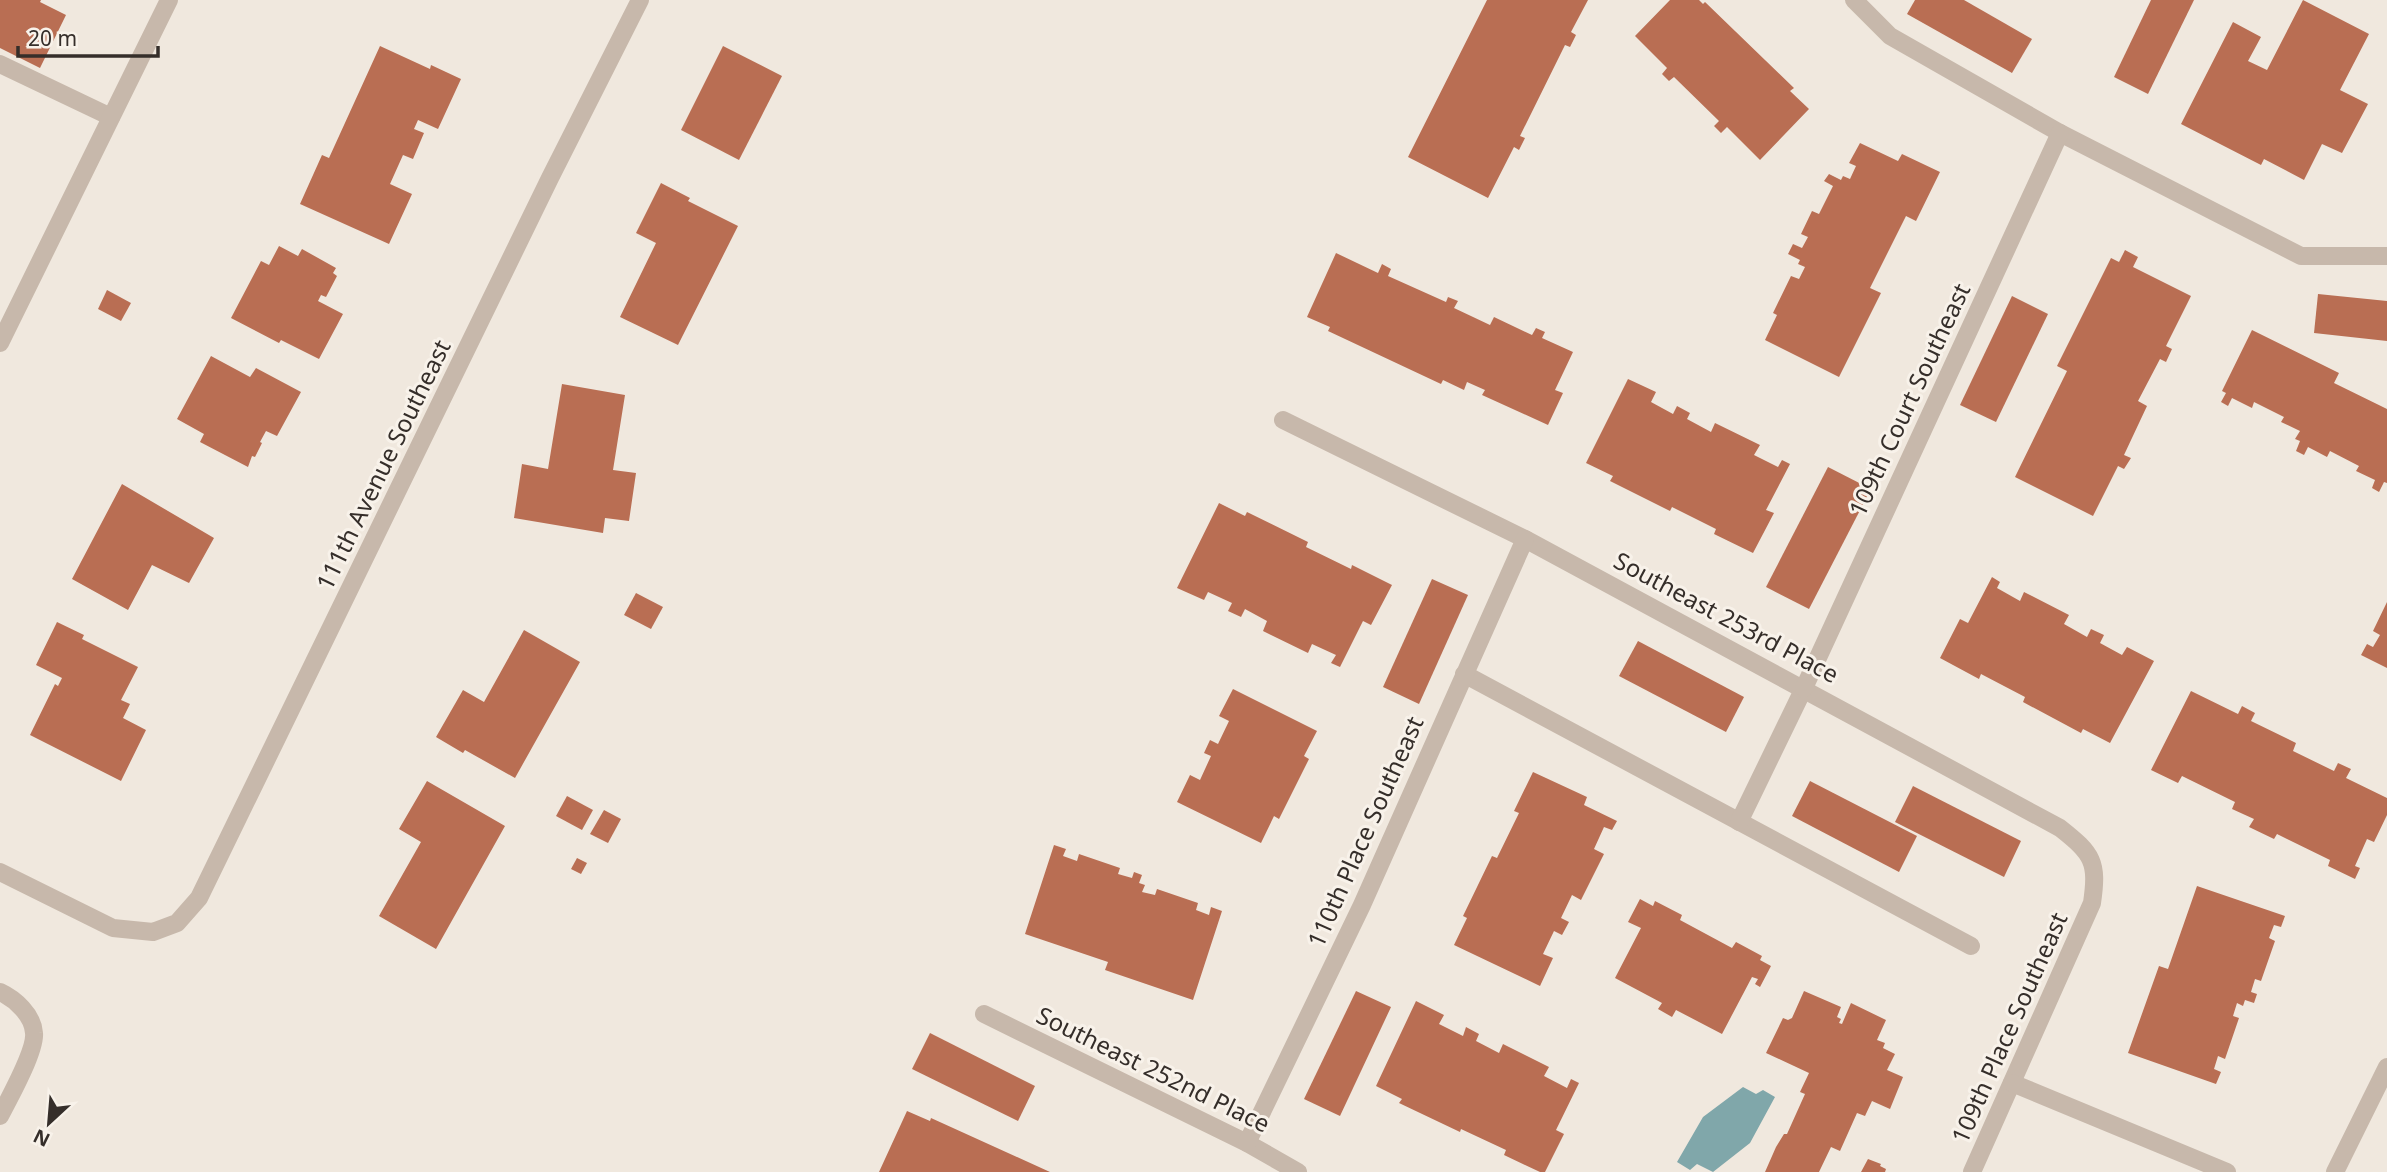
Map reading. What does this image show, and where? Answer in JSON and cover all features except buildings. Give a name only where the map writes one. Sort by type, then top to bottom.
[{"type":"street","points":[[0,342],[169,0]]},
{"type":"street","name":"111th Avenue Southeast","points":[[0,872],[113,928],[153,932],[177,923],[199,898],[640,0]]},
{"type":"street","points":[[1854,0],[1890,36],[2060,133],[2301,256],[2387,256]]},
{"type":"street","points":[[0,64],[111,117]]},
{"type":"street","name":"109th Court Southeast","points":[[1740,822],[2060,133]]},
{"type":"street","name":"Southeast 253rd Place","points":[[1283,420],[1525,539],[2060,828],[2090,856],[2096,878],[2092,904]]},
{"type":"street","name":"110th Place Southeast","points":[[1247,1143],[1362,905],[1525,539]]},
{"type":"street","points":[[1464,674],[1971,946]]},
{"type":"street","name":"109th Place Southeast","points":[[1972,1172],[2092,904]]},
{"type":"street","points":[[0,992],[28,1014],[35,1034],[22,1072],[0,1116]]},
{"type":"street","name":"Southeast 252nd Place","points":[[984,1014],[1247,1143],[1298,1172]]},
{"type":"street","points":[[2334,1172],[2387,1067]]},
{"type":"street","points":[[2012,1083],[2227,1172]]},
{"type":"water","points":[[1743,1087],[1756,1094],[1763,1090],[1775,1097],[1750,1143],[1713,1172],[1697,1164],[1690,1170],[1677,1162],[1703,1117]]}]
